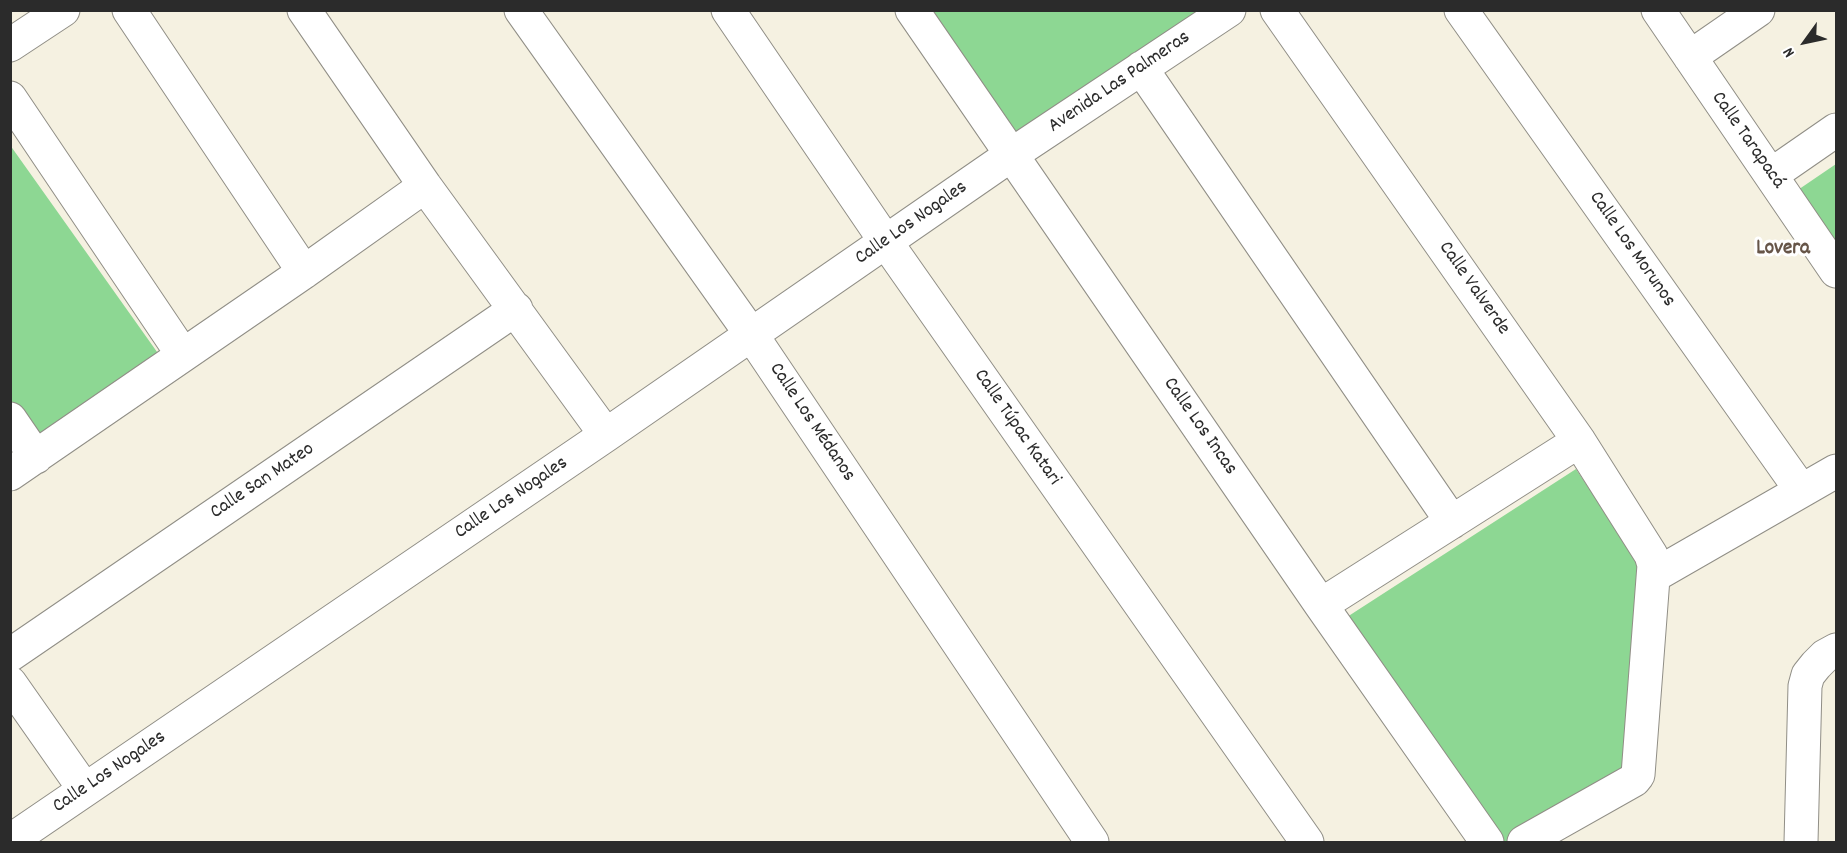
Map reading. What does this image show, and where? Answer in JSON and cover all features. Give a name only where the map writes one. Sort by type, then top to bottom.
[{"type":"street","points":[[10,45],[63,10]]},
{"type":"street","points":[[129,10],[304,272]]},
{"type":"street","points":[[304,10],[425,186],[606,435]]},
{"type":"street","name":"Calle Los Médanos","points":[[521,10],[752,334],[1092,843]]},
{"type":"street","name":"Calle Túpac Katari","points":[[728,10],[886,242],[1307,843]]},
{"type":"street","name":"Calle Los Incas","points":[[912,10],[1487,843]]},
{"type":"street","name":"Avenida Las Palmeras","points":[[1011,155],[1229,10]]},
{"type":"street","name":"Calle Valverde","points":[[1277,10],[1579,441],[1651,555],[1655,575]]},
{"type":"street","name":"Calle Los Morunos","points":[[1461,10],[1801,490]]},
{"type":"street","name":"Calle Tarapacá","points":[[1658,10],[1836,271]]},
{"type":"street","points":[[1690,57],[1758,10]]},
{"type":"street","points":[[1141,68],[1452,522]]},
{"type":"street","points":[[10,98],[183,355]]},
{"type":"street","points":[[1771,175],[1836,130]]},
{"type":"street","name":"Calle Los Nogales","points":[[10,842],[1011,155]]},
{"type":"street","points":[[10,419],[23,466],[425,186]]},
{"type":"street","name":"Calle San Mateo","points":[[10,655],[516,309]]},
{"type":"street","points":[[1321,605],[1579,441]]},
{"type":"street","points":[[1524,843],[1638,776],[1655,575],[1836,471]]},
{"type":"street","points":[[1801,843],[1805,686],[1816,665],[1836,650]]},
{"type":"street","points":[[10,683],[85,790]]},
{"type":"green space","points":[[930,11],[1225,11],[1021,145]]},
{"type":"green space","points":[[10,145],[167,366],[42,450],[11,402]]},
{"type":"green space","points":[[1836,164],[1836,266],[1789,196]]},
{"type":"green space","points":[[1576,469],[1638,562],[1627,773],[1510,842],[1503,842],[1347,617]]},
{"type":"district","name":"Lovera","points":[[1783,250]]}]
